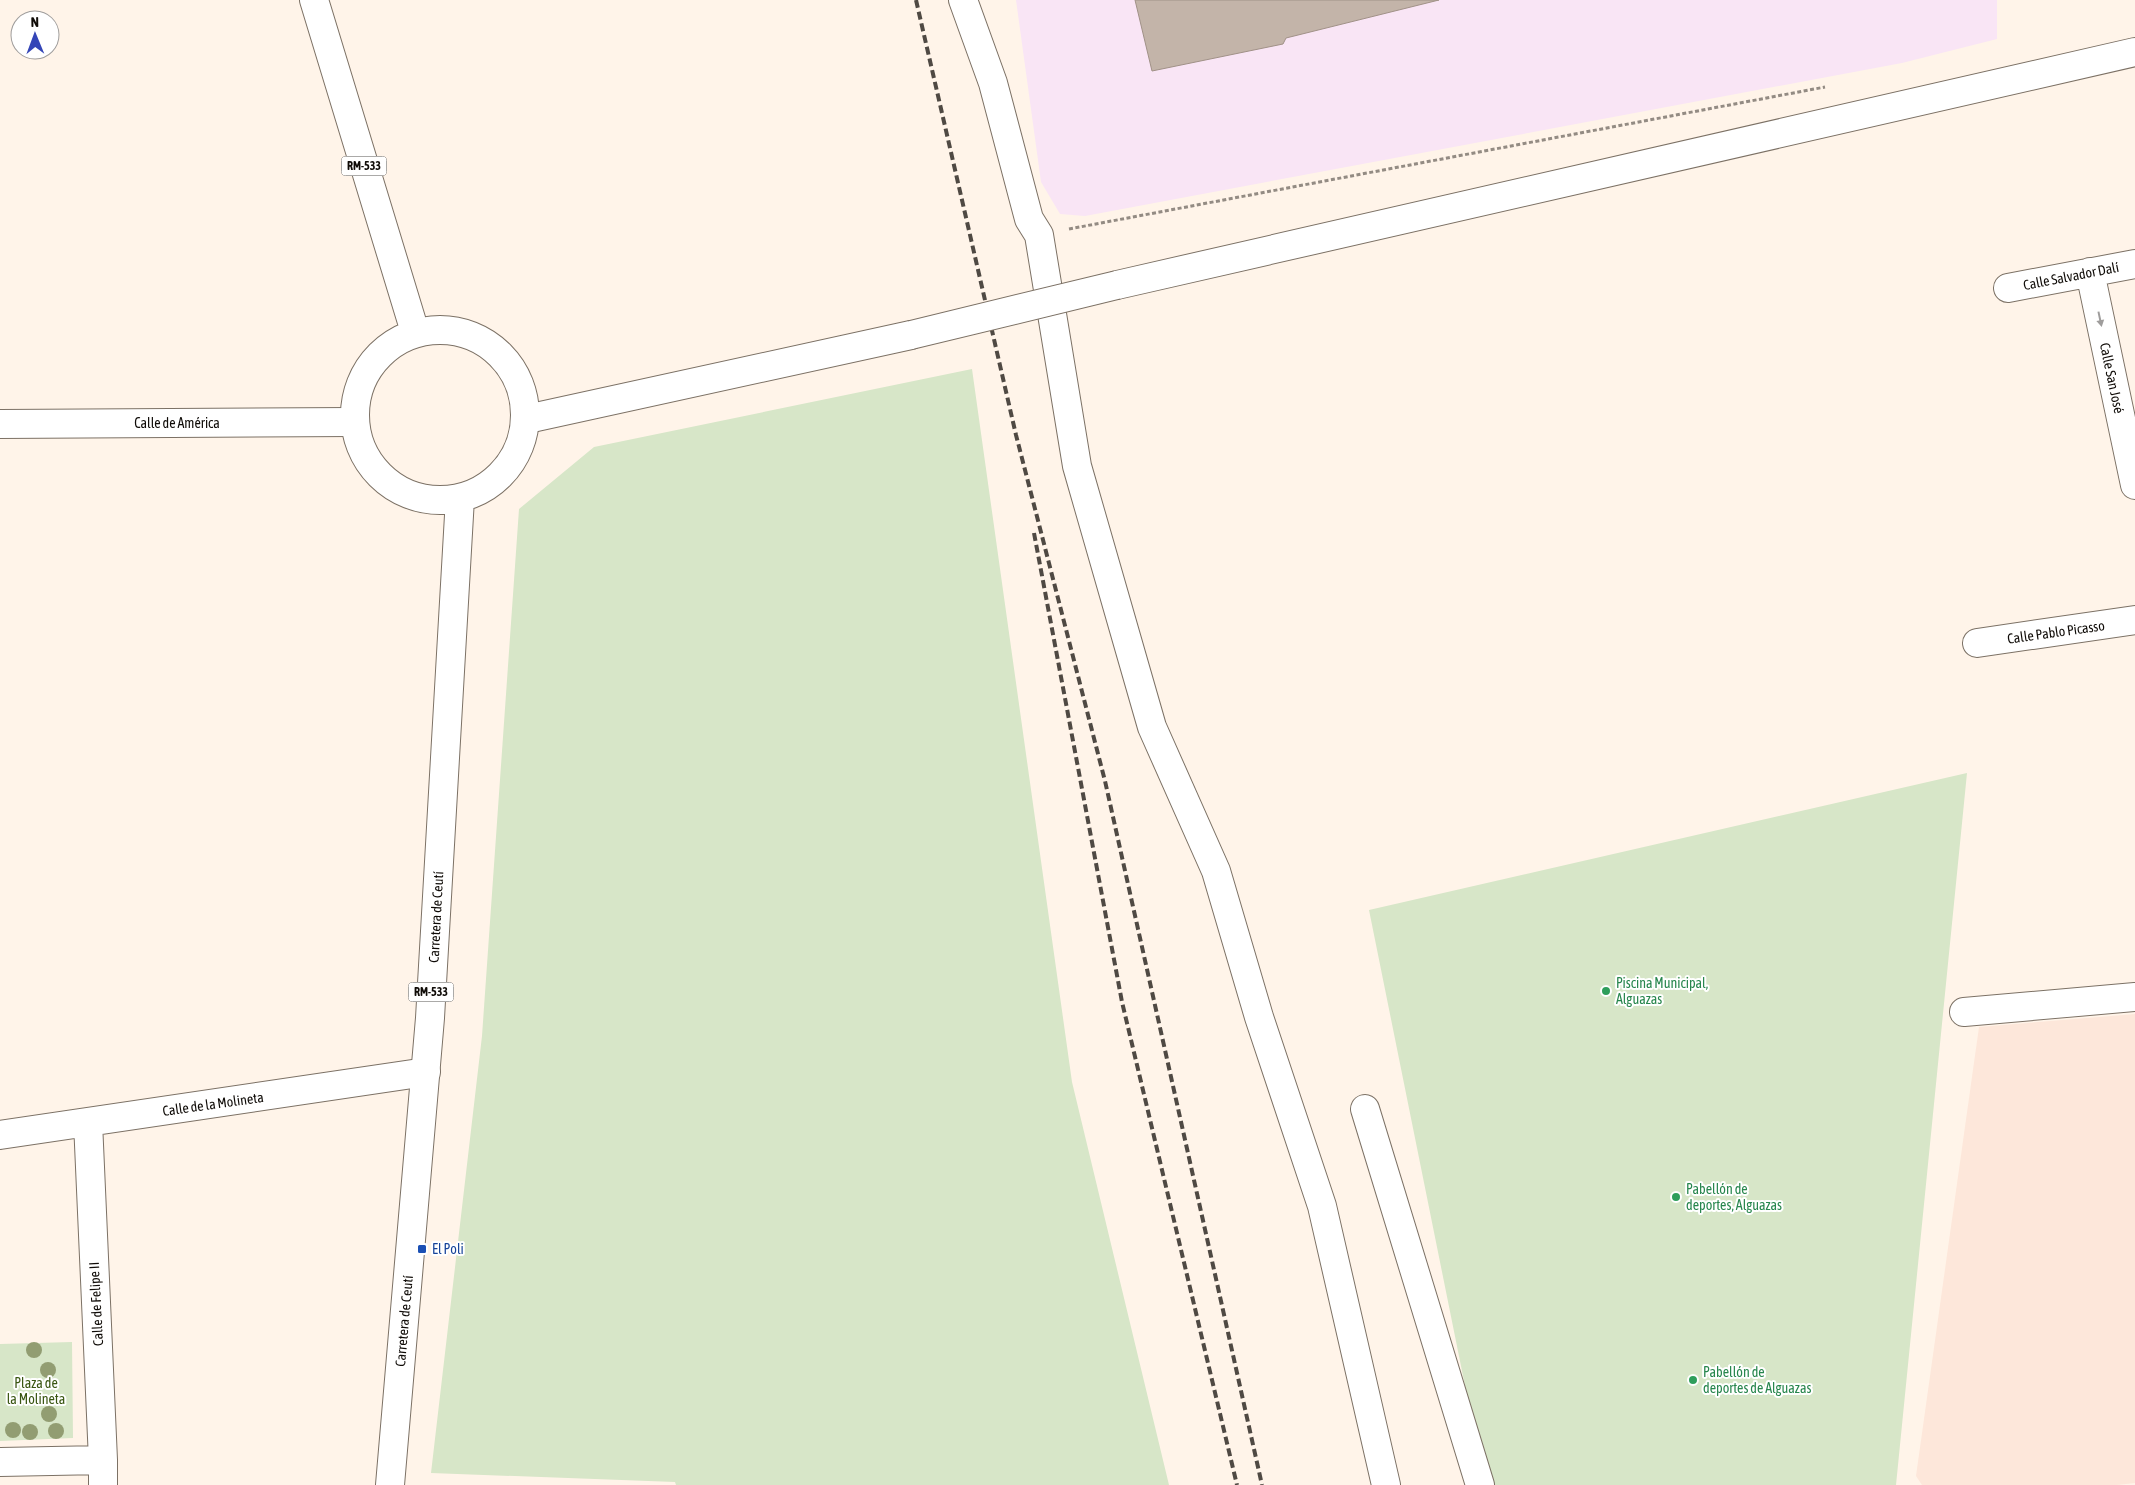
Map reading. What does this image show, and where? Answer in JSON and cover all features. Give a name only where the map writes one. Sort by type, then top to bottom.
[{"type":"street","name":"RM-533","points":[[314,0],[414,332]]},
{"type":"street","points":[[963,0],[994,83],[1029,219],[1039,235],[1077,466],[1152,727],[1216,871],[1259,1017],[1322,1206],[1386,1485]]},
{"type":"street","points":[[527,418],[911,335],[1117,285],[2135,52]]},
{"type":"street","name":"Calle Salvador Dalí","points":[[2008,288],[2135,264]]},
{"type":"street","name":"Calle San José","points":[[2090,272],[2135,485]]},
{"type":"street","points":[[455,330],[488,344],[516,375],[527,418],[516,455],[489,485],[460,498],[422,499],[398,490],[364,456],[353,422],[356,393],[372,362],[414,332],[455,330]]},
{"type":"street","name":"Calle de América","points":[[0,424],[353,422]]},
{"type":"street","name":"Carretera de Ceutí","points":[[390,1485],[426,1072],[460,498]]},
{"type":"street","name":"Calle Pablo Picasso","points":[[1978,643],[2135,620]]},
{"type":"street","points":[[1964,1012],[2135,997]]},
{"type":"street","name":"Calle de la Molineta","points":[[0,1135],[426,1072]]},
{"type":"street","points":[[1364,1109],[1480,1485]]},
{"type":"street","name":"Calle de Felipe II","points":[[88,1122],[103,1472]]},
{"type":"street","points":[[0,1462],[103,1472]]},
{"type":"path","points":[[1039,235],[1831,86]]},
{"type":"shaded area","points":[[1016,0],[1997,0],[1997,39],[1902,63],[1085,216],[1060,214],[1041,182]]},
{"type":"shaded area","points":[[2135,1014],[2135,1483],[2117,1485],[1922,1485],[1916,1476],[1979,1027]]},
{"type":"green space","points":[[972,369],[1072,1082],[1169,1485],[676,1485],[675,1482],[431,1473],[482,1036],[519,509],[594,447]]},
{"type":"green space","name":"Pabellón de deportes, Alguazas","points":[[1967,773],[1896,1485],[1485,1485],[1369,910]]},
{"type":"green space","name":"Plaza de la Molineta","points":[[72,1342],[73,1438],[0,1441],[0,1344]]},
{"type":"building","points":[[1135,0],[1439,0],[1286,38],[1283,44],[1152,71]]},
{"type":"railway","points":[[916,0],[1016,435],[1105,781],[1262,1485]]},
{"type":"railway","points":[[1034,533],[1122,1002],[1237,1485]]},
{"type":"place","name":"Piscina Municipal, Alguazas","points":[[1606,991]]},
{"type":"place","name":"Pabellón de deportes, Alguazas","points":[[1676,1197]]},
{"type":"place","name":"El Poli","points":[[422,1249]]},
{"type":"place","name":"Pabellón de deportes de Alguazas","points":[[1693,1380]]}]
